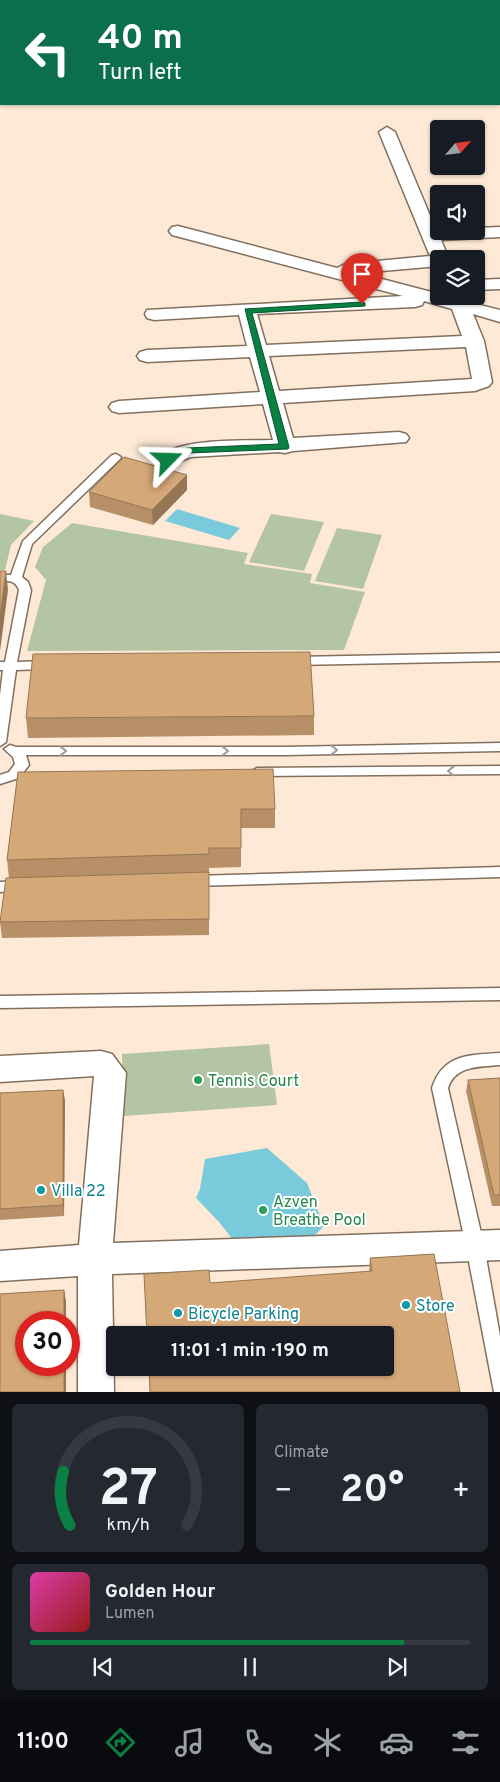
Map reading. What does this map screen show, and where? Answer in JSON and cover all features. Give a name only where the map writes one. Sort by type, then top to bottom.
[{"type":"street","points":[[387,132],[430,235]]},
{"type":"street","points":[[178,231],[430,296]]},
{"type":"street","points":[[485,233],[500,232]]},
{"type":"street","points":[[325,270],[430,261]]},
{"type":"street","points":[[485,285],[500,284]]},
{"type":"street","points":[[154,314],[430,302]]},
{"type":"street","points":[[119,407],[475,385],[482,382],[474,341],[453,305]]},
{"type":"street","points":[[464,305],[500,316]]},
{"type":"street","points":[[248,311],[257,352],[285,447]]},
{"type":"street","points":[[147,356],[474,341]]},
{"type":"street","points":[[168,460],[187,450],[285,447],[399,438]]},
{"type":"street","points":[[0,1069],[101,1063],[110,1073],[95,1259],[96,1392]]},
{"type":"street","points":[[0,1266],[95,1259],[487,1246]]},
{"type":"lane","points":[[16,578],[26,543],[116,458]]},
{"type":"lane","points":[[0,578],[16,578],[22,582],[25,590],[5,666],[0,742]]},
{"type":"lane","points":[[280,661],[500,657]]},
{"type":"lane","points":[[5,666],[60,665]]},
{"type":"lane","points":[[0,748],[14,751],[285,751],[500,747]]},
{"type":"lane","points":[[14,751],[22,760],[22,765],[14,775]]},
{"type":"lane","points":[[283,771],[285,751]]},
{"type":"lane","points":[[243,772],[500,770]]},
{"type":"lane","points":[[0,780],[14,775],[34,775]]},
{"type":"lane","points":[[176,882],[500,872]]},
{"type":"lane","points":[[0,887],[29,886]]},
{"type":"lane","points":[[0,1002],[500,994]]},
{"type":"lane","points":[[500,1059],[464,1061],[450,1070],[442,1080],[440,1088],[487,1246],[500,1386]]},
{"type":"green space","points":[[0,514],[34,521],[11,545],[5,570],[0,570]]},
{"type":"green space","points":[[271,514],[324,522],[304,571],[249,562]]},
{"type":"green space","points":[[72,523],[248,553],[244,564],[312,574],[310,583],[365,592],[344,650],[27,651],[46,580],[35,567],[43,547]]},
{"type":"green space","points":[[337,528],[382,535],[363,589],[315,581]]},
{"type":"green space","name":"Tennis Court","points":[[269,1044],[277,1105],[124,1116],[122,1054]]},
{"type":"water","points":[[177,509],[240,528],[229,540],[165,521]]},
{"type":"water","name":"Azven Breathe Pool","points":[[267,1148],[307,1183],[324,1226],[304,1246],[241,1250],[219,1222],[196,1198],[200,1189],[205,1159]]},
{"type":"building","points":[[124,457],[187,475],[152,510],[89,492]]},
{"type":"building","points":[[0,571],[6,571],[0,617]]},
{"type":"building","points":[[310,652],[314,716],[26,718],[33,654]]},
{"type":"building","points":[[273,769],[275,809],[241,809],[241,848],[209,848],[209,854],[7,860],[18,772]]},
{"type":"building","points":[[209,872],[209,919],[0,922],[6,878]]},
{"type":"building","points":[[500,1078],[500,1195],[494,1195],[468,1080]]},
{"type":"building","points":[[63,1090],[63,1205],[0,1209],[0,1093]]},
{"type":"building","points":[[434,1254],[460,1392],[150,1392],[149,1376],[394,1376],[394,1326],[147,1326],[144,1274],[209,1270],[210,1283],[372,1271],[370,1258]]},
{"type":"building","points":[[64,1290],[64,1311],[15,1311],[15,1376],[64,1376],[64,1392],[0,1392],[0,1294]]},
{"type":"place","name":"Tennis Court","points":[[198,1080]]},
{"type":"place","name":"Villa 22","points":[[41,1190]]},
{"type":"place","name":"Azven Breathe Pool","points":[[263,1210]]},
{"type":"place","name":"Store","points":[[406,1305]]},
{"type":"place","name":"Bicycle Parking","points":[[178,1313]]},
{"type":"route","points":[[168,460],[187,450],[285,447],[257,352],[248,311],[362,304]]}]
